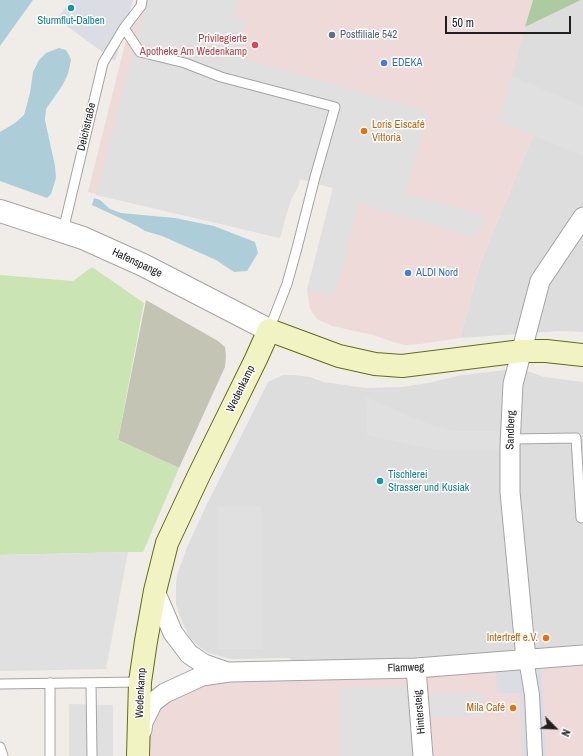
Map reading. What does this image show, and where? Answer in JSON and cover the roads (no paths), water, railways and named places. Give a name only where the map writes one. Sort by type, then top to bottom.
[{"type":"main road","points":[[269,330],[339,356],[375,364],[402,366],[522,351],[546,351],[583,355]]},
{"type":"main road","name":"Wedenkamp","points":[[138,752],[140,682],[155,592],[168,544],[198,477],[256,360],[269,330]]},
{"type":"street","name":"Hafenspange","points":[[0,212],[83,238],[143,265],[269,330]]},
{"type":"street","name":"Sandberg","points":[[526,659],[510,492],[513,384],[540,281],[583,217]]},
{"type":"street","name":"Flamweg","points":[[155,592],[173,633],[189,654],[204,664],[229,672]]},
{"type":"street","name":"Flamweg","points":[[138,752],[143,722],[153,702],[164,693],[202,676],[229,672],[416,668],[583,654]]},
{"type":"street","points":[[526,659],[532,695],[535,756]]},
{"type":"street","name":"Hintersteig","points":[[416,668],[423,756]]},
{"type":"lane","name":"Deichstraße","points":[[63,231],[103,63],[124,28],[141,6],[142,0]]},
{"type":"lane","points":[[124,28],[140,52],[185,64],[221,77],[335,107],[314,177],[287,284],[269,330]]},
{"type":"lane","points":[[511,439],[576,438],[581,518]]},
{"type":"lane","points":[[0,684],[140,682]]},
{"type":"lane","points":[[50,683],[50,756]]},
{"type":"lane","points":[[91,683],[92,756]]},
{"type":"lane","points":[[0,748],[3,756]]},
{"type":"water","points":[[0,0],[33,0],[0,46]]},
{"type":"water","points":[[59,48],[66,50],[71,60],[68,74],[62,86],[46,109],[45,120],[55,166],[56,178],[51,194],[47,198],[0,181],[0,132],[15,123],[24,115],[30,93],[33,72],[39,60],[46,53]]},
{"type":"water","points":[[94,198],[100,200],[110,209],[121,213],[175,218],[214,226],[255,242],[258,253],[247,271],[234,272],[216,260],[162,236],[145,231],[92,205]]},
{"type":"place","name":"Sturmflut-Dalben","points":[[71,8]]},
{"type":"place","name":"Postfiliale 542","points":[[332,35]]},
{"type":"place","name":"Privilegierte Apotheke Am Wedenkamp","points":[[255,45]]},
{"type":"place","name":"EDEKA","points":[[384,63]]},
{"type":"place","name":"Loris Eiscafé Vittoria","points":[[364,131]]},
{"type":"place","name":"ALDI Nord","points":[[408,273]]},
{"type":"place","name":"Tischlerei Strasser und Kusiak","points":[[380,481]]},
{"type":"place","name":"Intertreff e.V.","points":[[546,638]]},
{"type":"place","name":"Mila Café","points":[[513,708]]}]
